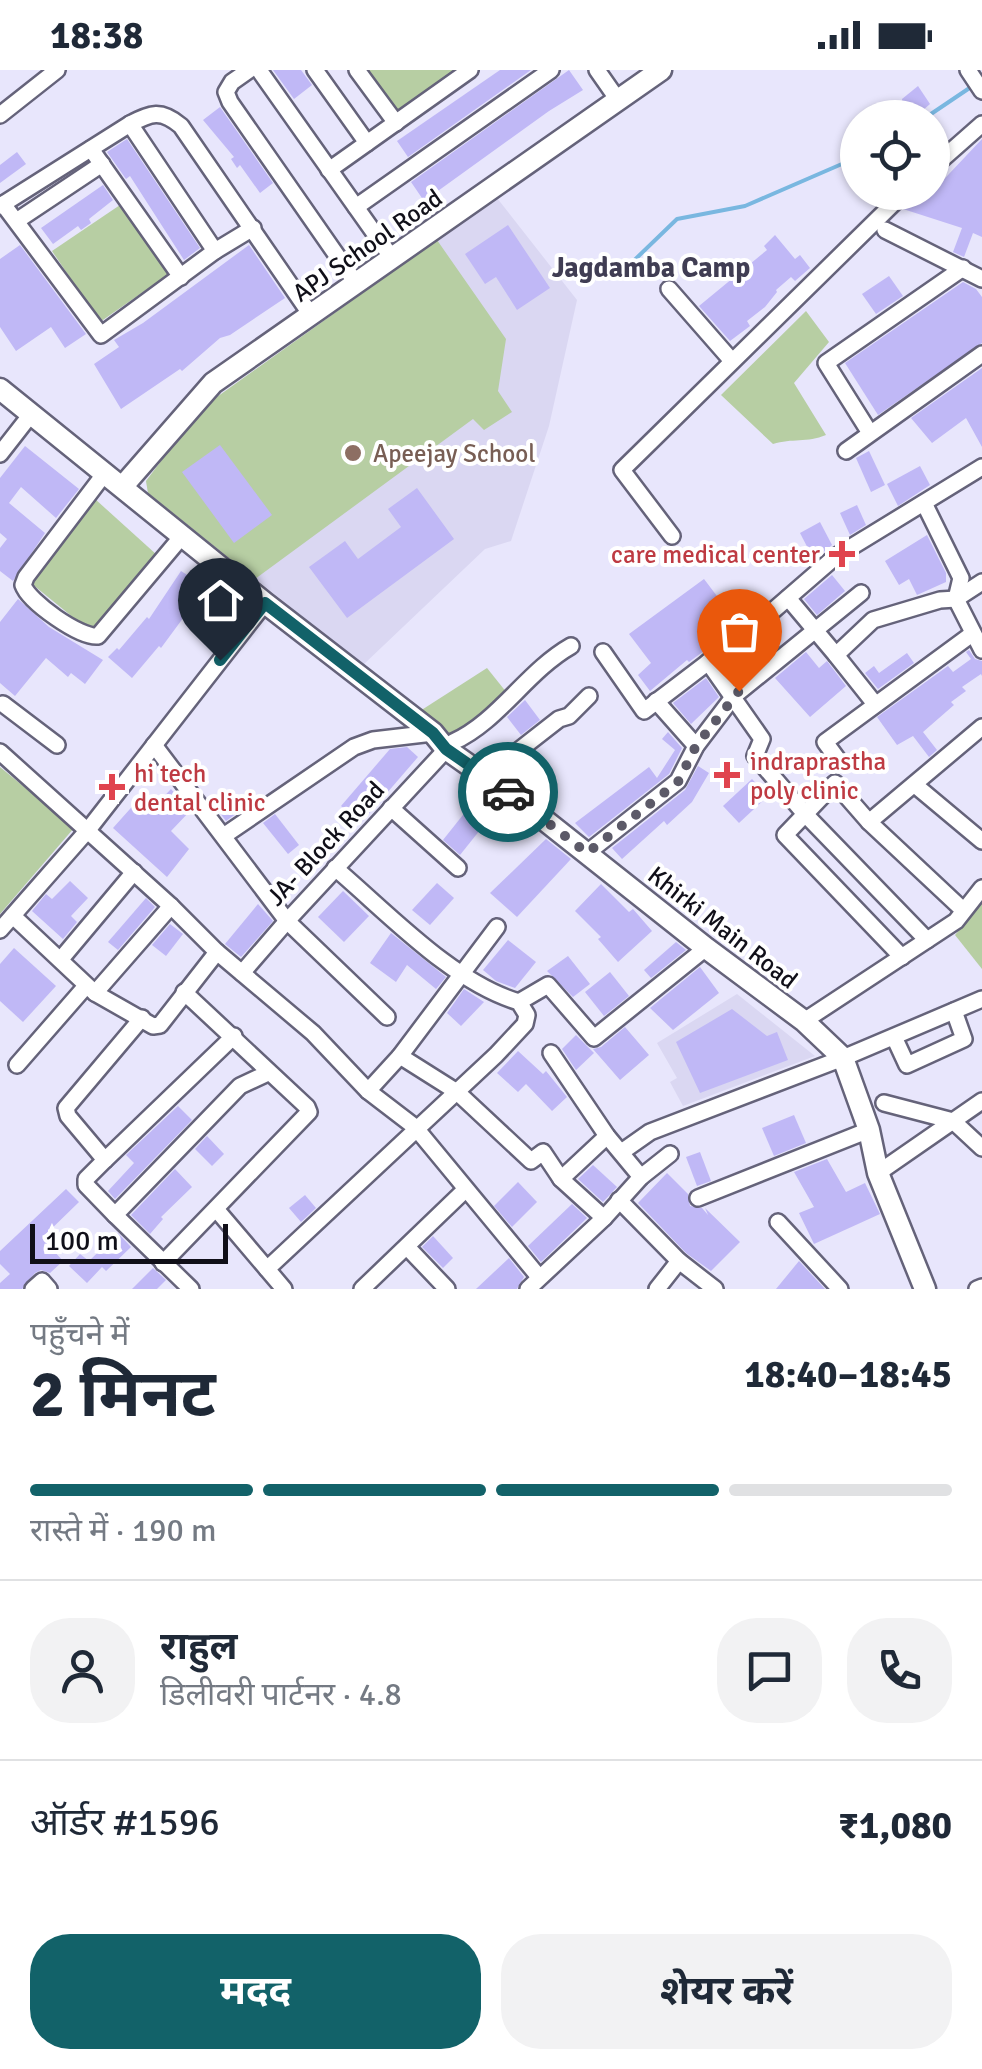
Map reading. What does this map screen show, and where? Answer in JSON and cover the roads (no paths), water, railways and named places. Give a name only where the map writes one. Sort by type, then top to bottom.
[{"type":"street","points":[[0,115],[57,70]]},
{"type":"street","points":[[249,70],[232,82],[226,92],[230,102],[356,283]]},
{"type":"street","points":[[259,70],[392,258]]},
{"type":"street","points":[[315,70],[367,143]]},
{"type":"street","points":[[357,70],[396,123]]},
{"type":"street","points":[[356,208],[552,70]]},
{"type":"street","points":[[596,70],[618,100]]},
{"type":"street","name":"APJ School Road","points":[[123,486],[213,383],[662,70]]},
{"type":"street","points":[[968,70],[982,91]]},
{"type":"street","points":[[330,170],[468,71]]},
{"type":"street","points":[[253,228],[101,334],[18,220],[2,205],[130,124],[151,113],[168,116],[180,126],[253,228],[310,315]]},
{"type":"street","points":[[130,124],[215,251]]},
{"type":"street","points":[[950,152],[982,124]]},
{"type":"street","points":[[91,149],[181,276]]},
{"type":"street","points":[[18,220],[102,164]]},
{"type":"street","points":[[672,536],[622,470],[887,210]]},
{"type":"street","points":[[885,230],[982,279]]},
{"type":"street","points":[[870,434],[826,363],[963,268]]},
{"type":"street","points":[[669,288],[732,361]]},
{"type":"street","points":[[846,450],[982,354]]},
{"type":"street","name":"Khirki Main Road","points":[[0,389],[440,741],[804,1021],[843,1058],[869,1130],[878,1173],[925,1289]]},
{"type":"street","points":[[0,454],[32,412]]},
{"type":"street","points":[[603,652],[644,712],[835,557],[982,467]]},
{"type":"street","points":[[105,473],[26,577],[23,585],[28,596],[85,636],[98,636],[183,535]]},
{"type":"street","points":[[924,503],[961,578],[956,599],[982,650]]},
{"type":"street","points":[[836,656],[873,620],[956,599],[982,582]]},
{"type":"street","points":[[587,853],[671,788],[684,773],[696,746],[734,696],[861,593]]},
{"type":"street","points":[[788,598],[874,704]]},
{"type":"street","points":[[0,930],[88,830],[265,603]]},
{"type":"street","points":[[839,761],[825,742],[972,634]]},
{"type":"street","name":"JA- Block Road","points":[[242,973],[391,808],[440,741],[484,723],[570,646]]},
{"type":"street","points":[[708,662],[762,739],[755,756],[805,814],[928,940]]},
{"type":"street","points":[[486,776],[559,719],[569,716],[589,696]]},
{"type":"street","points":[[656,701],[696,746]]},
{"type":"street","points":[[1,705],[57,745]]},
{"type":"street","points":[[869,822],[982,727]]},
{"type":"street","points":[[225,835],[354,747],[373,740],[440,741]]},
{"type":"street","points":[[154,744],[286,920],[387,1017]]},
{"type":"street","points":[[0,752],[312,1034],[368,1091],[415,1127],[533,1286],[604,1218],[641,1176],[670,1154]]},
{"type":"street","points":[[902,957],[785,836],[835,783],[869,822],[963,910]]},
{"type":"street","points":[[915,785],[982,841]]},
{"type":"street","points":[[391,808],[458,868]]},
{"type":"street","points":[[266,1270],[415,1127],[457,1092],[525,1024],[527,1016],[518,1002],[494,995],[462,976],[335,868]]},
{"type":"street","points":[[61,958],[134,872]]},
{"type":"street","points":[[804,1021],[956,921],[982,888]]},
{"type":"street","points":[[17,1065],[171,906]]},
{"type":"street","points":[[13,916],[91,989],[153,1026],[160,1025],[217,952]]},
{"type":"street","points":[[368,1091],[400,1056],[496,928]]},
{"type":"street","points":[[518,1002],[548,985],[594,1038],[706,948]]},
{"type":"street","points":[[162,1263],[309,1112],[184,992]]},
{"type":"street","points":[[622,1151],[650,1132],[843,1058],[982,999]]},
{"type":"street","points":[[894,1036],[907,1065],[964,1039],[954,1011]]},
{"type":"street","points":[[105,1160],[68,1116],[66,1108],[142,1018]]},
{"type":"street","points":[[191,1289],[86,1186],[86,1178],[234,1036]]},
{"type":"street","points":[[551,1053],[608,1136],[641,1176]]},
{"type":"street","points":[[400,1056],[457,1092],[532,1162],[542,1152],[562,1178],[604,1218]]},
{"type":"street","points":[[115,1215],[240,1086],[268,1072]]},
{"type":"street","points":[[878,1173],[982,1101]]},
{"type":"street","points":[[884,1103],[953,1121],[982,1148]]},
{"type":"street","points":[[698,1198],[869,1130]]},
{"type":"street","points":[[562,1178],[608,1136]]},
{"type":"street","points":[[362,1289],[465,1190]]},
{"type":"street","points":[[620,1200],[679,1261],[715,1289]]},
{"type":"street","points":[[216,1208],[284,1289]]},
{"type":"street","points":[[778,1222],[840,1289]]},
{"type":"street","points":[[408,1248],[448,1289]]},
{"type":"street","points":[[657,1289],[679,1261]]},
{"type":"street","points":[[34,1289],[42,1282],[50,1289]]},
{"type":"waterway","points":[[950,101],[971,87]]},
{"type":"waterway","points":[[621,273],[677,219],[745,206],[840,165]]},
{"type":"place","name":"Apeejay School","points":[[353,453]]},
{"type":"place","name":"care medical center","points":[[842,554]]},
{"type":"place","name":"indraprastha poly clinic","points":[[727,775]]},
{"type":"place","name":"hi tech dental clinic","points":[[112,787]]},
{"type":"district","name":"Jagdamba Camp","points":[[651,267]]}]
